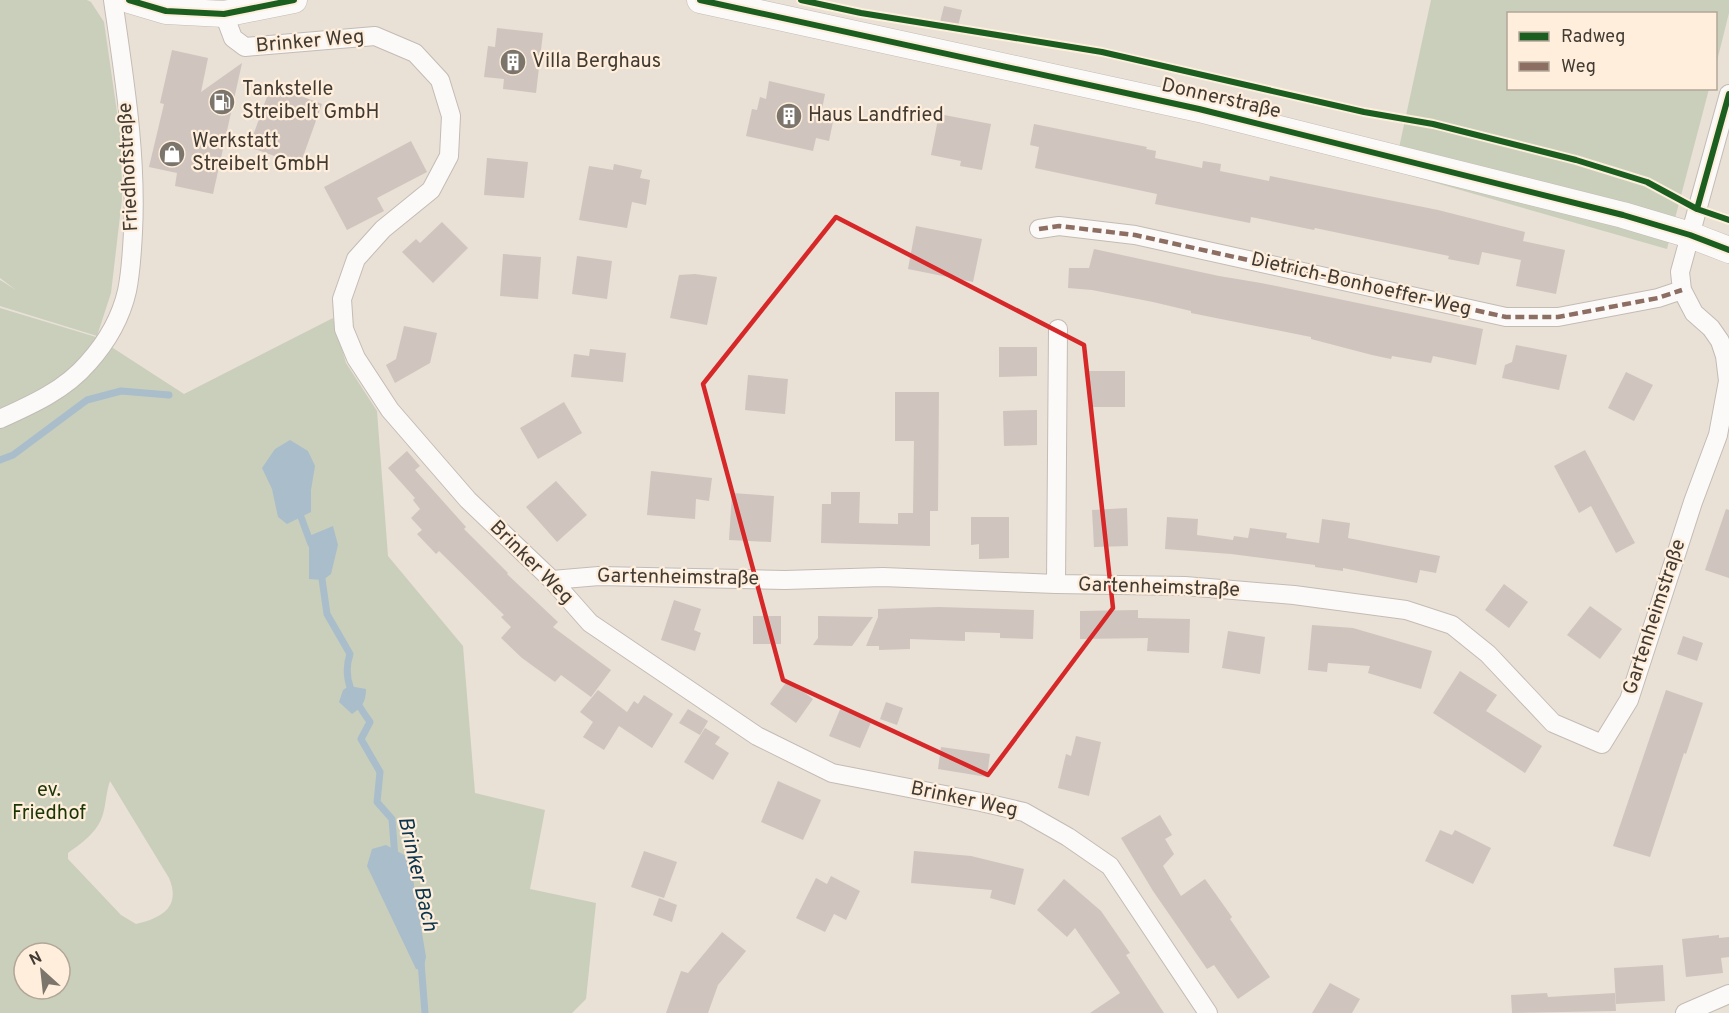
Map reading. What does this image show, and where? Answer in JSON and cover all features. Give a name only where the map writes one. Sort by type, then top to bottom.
[{"type":"main road","points":[[129,0],[166,11],[224,14],[294,0]]},
{"type":"main road","name":"Donnerstraße","points":[[700,0],[1199,109],[1623,215],[1690,235],[1729,250]]},
{"type":"street","name":"Friedhofstraße","points":[[0,419],[61,387],[88,364],[108,336],[127,292],[132,255],[135,197],[129,117],[113,0]]},
{"type":"street","name":"Brinker Weg","points":[[224,14],[233,38],[244,47],[375,36],[415,53],[440,80],[451,116],[449,156],[431,189],[383,229],[356,259],[342,299],[344,329],[356,358],[390,410],[468,500],[552,580],[590,623],[757,736],[832,774],[1024,812],[1068,837],[1110,866],[1208,1013]]},
{"type":"street","points":[[1682,290],[1680,272],[1729,94]]},
{"type":"street","name":"Dietrich-Bonhoeffer-Weg","points":[[1039,229],[1059,226],[1135,235],[1506,317],[1558,318],[1658,298],[1682,290]]},
{"type":"street","name":"Gartenheimstraße","points":[[552,580],[599,576],[785,580],[883,577],[1056,584],[1185,586],[1294,595],[1406,610],[1452,625],[1488,654],[1553,723],[1602,744],[1629,700],[1693,502],[1718,435],[1728,381],[1725,356],[1720,341],[1711,328],[1694,313],[1682,290]]},
{"type":"street","name":"Gartenheimstraße","points":[[1056,584],[1058,329]]},
{"type":"street","points":[[1685,1013],[1729,994]]},
{"type":"highlighted area","points":[[836,217],[1084,345],[1113,608],[988,775],[783,680],[703,384]]},
{"type":"green space","points":[[0,0],[87,0],[91,2],[104,22],[121,140],[122,199],[111,293],[97,336],[0,306],[0,280],[16,290],[0,278]]},
{"type":"green space","points":[[1431,0],[1729,0],[1729,13],[1717,61],[1717,12],[1507,12],[1507,90],[1709,90],[1667,249],[1394,171]]},
{"type":"green space","name":"ev. Friedhof","points":[[0,308],[96,337],[184,394],[333,318],[346,363],[377,411],[388,556],[463,646],[475,793],[545,810],[530,889],[596,903],[586,999],[572,1013],[0,1013]],"holes":[[[110,781],[169,878],[173,896],[167,909],[154,918],[136,924],[121,915],[68,859],[68,853],[89,836],[101,820]]]},
{"type":"water","points":[[290,440],[308,451],[315,466],[311,490],[311,512],[287,524],[278,517],[272,489],[262,468],[275,449]]},
{"type":"water","points":[[333,526],[338,545],[331,574],[323,580],[309,579],[309,536]]},
{"type":"water","points":[[349,686],[366,689],[363,704],[352,714],[339,702],[343,690]]},
{"type":"water","points":[[386,845],[404,855],[411,867],[426,957],[423,970],[416,969],[367,866],[372,849]]},
{"type":"building","points":[[944,6],[962,10],[958,26],[940,22]]},
{"type":"building","name":"Villa Berghaus","points":[[497,28],[543,33],[536,93],[503,89],[504,79],[484,77],[488,46],[495,47]]},
{"type":"building","points":[[172,50],[208,58],[201,92],[242,63],[213,194],[175,186],[177,173],[149,167],[164,104],[160,103]]},
{"type":"building","name":"Haus Landfried","points":[[769,81],[825,94],[821,114],[834,117],[829,141],[816,138],[813,151],[746,136],[752,109],[757,110],[760,97],[766,99]]},
{"type":"building","points":[[271,85],[322,104],[300,165],[249,147]]},
{"type":"building","points":[[939,114],[991,124],[982,170],[960,166],[961,161],[931,155]]},
{"type":"building","points":[[1034,124],[1147,147],[1146,149],[1156,151],[1155,158],[1202,168],[1203,161],[1221,164],[1220,171],[1269,181],[1270,176],[1438,210],[1525,232],[1523,241],[1565,250],[1556,294],[1516,286],[1521,260],[1482,252],[1479,265],[1448,259],[1449,256],[1315,228],[1314,230],[1251,217],[1250,223],[1155,204],[1157,194],[1035,168],[1039,147],[1030,145]]},
{"type":"building","points":[[411,141],[427,172],[377,198],[384,211],[347,230],[324,187]]},
{"type":"building","points":[[487,158],[528,162],[524,198],[484,195]]},
{"type":"building","points":[[614,164],[642,170],[640,178],[650,180],[646,205],[632,202],[627,228],[579,220],[589,166],[613,170]]},
{"type":"building","points":[[442,222],[468,248],[433,283],[402,252],[416,239],[420,243]]},
{"type":"building","points":[[916,226],[982,239],[973,282],[908,269]]},
{"type":"building","points":[[1094,249],[1483,329],[1476,365],[1433,356],[1431,363],[1392,356],[1391,359],[1311,339],[1311,337],[1191,313],[1191,311],[1153,302],[1092,290],[1068,288],[1069,268],[1089,268]]},
{"type":"building","points":[[503,254],[541,257],[538,299],[500,296]]},
{"type":"building","points":[[577,256],[612,261],[607,299],[572,294]]},
{"type":"building","points":[[695,274],[717,277],[707,325],[670,318],[679,275]]},
{"type":"building","points":[[404,326],[437,333],[430,363],[395,383],[386,365],[396,359]]},
{"type":"building","points":[[1516,345],[1567,355],[1559,390],[1502,378],[1505,365],[1512,362]]},
{"type":"building","points":[[999,347],[1037,347],[1037,376],[999,377]]},
{"type":"building","points":[[590,349],[626,353],[623,382],[571,377],[574,354],[589,356]]},
{"type":"building","points":[[1089,371],[1125,371],[1125,407],[1089,407]]},
{"type":"building","points":[[1626,372],[1653,385],[1634,421],[1608,408]]},
{"type":"building","points":[[748,375],[788,379],[785,414],[745,410]]},
{"type":"building","points":[[895,392],[939,392],[938,511],[930,511],[930,546],[821,543],[822,504],[831,504],[831,492],[860,492],[859,523],[898,524],[898,513],[913,513],[914,441],[895,441]]},
{"type":"building","points":[[564,402],[582,433],[538,459],[520,428]]},
{"type":"building","points":[[1037,410],[1037,445],[1004,446],[1003,411]]},
{"type":"building","points":[[1585,450],[1635,543],[1616,553],[1591,506],[1579,513],[1554,466]]},
{"type":"building","points":[[407,451],[420,466],[415,470],[466,527],[464,529],[558,622],[553,627],[611,670],[591,697],[561,675],[555,682],[522,658],[501,638],[511,627],[501,617],[504,615],[439,551],[436,554],[417,534],[422,530],[411,518],[420,509],[413,500],[415,498],[388,468]]},
{"type":"building","points":[[651,471],[712,478],[709,501],[696,499],[695,519],[647,515]]},
{"type":"building","points":[[556,481],[587,515],[557,542],[526,507]]},
{"type":"building","points":[[732,493],[774,496],[771,542],[729,540]]},
{"type":"building","points":[[1127,508],[1128,546],[1094,547],[1092,510]]},
{"type":"building","points":[[1726,509],[1729,510],[1729,578],[1705,570]]},
{"type":"building","points":[[971,517],[1009,517],[1009,558],[979,559],[979,544],[971,545]]},
{"type":"building","points":[[1167,517],[1198,519],[1197,535],[1233,540],[1234,536],[1248,538],[1250,528],[1287,533],[1286,538],[1319,543],[1322,519],[1350,523],[1348,538],[1440,556],[1436,573],[1420,570],[1417,583],[1343,568],[1343,571],[1231,554],[1165,549]]},
{"type":"building","points":[[1504,584],[1528,602],[1509,628],[1485,610]]},
{"type":"building","points":[[674,600],[701,609],[694,630],[701,633],[695,651],[661,640]]},
{"type":"building","points":[[1590,606],[1622,629],[1600,659],[1567,635]]},
{"type":"building","points":[[939,607],[1034,610],[1033,639],[1000,638],[1000,633],[965,632],[965,641],[910,639],[910,649],[879,650],[879,646],[866,646],[878,617],[878,609]]},
{"type":"building","points":[[1138,610],[1138,618],[1190,619],[1189,653],[1147,651],[1148,638],[1080,639],[1080,611]]},
{"type":"building","points":[[753,616],[781,616],[781,644],[753,644]]},
{"type":"building","points":[[818,616],[873,617],[852,646],[813,645],[818,638]]},
{"type":"building","points":[[1312,625],[1353,628],[1432,651],[1421,689],[1368,673],[1370,666],[1328,663],[1327,672],[1308,670]]},
{"type":"building","points":[[1228,631],[1265,637],[1260,674],[1222,668]]},
{"type":"building","points":[[1683,636],[1703,643],[1697,661],[1677,654]]},
{"type":"building","points":[[1460,671],[1497,695],[1486,711],[1542,746],[1525,773],[1433,713]]},
{"type":"building","points":[[788,680],[813,699],[796,723],[770,704]]},
{"type":"building","points":[[598,690],[627,712],[634,701],[638,704],[644,695],[673,714],[652,748],[619,726],[604,750],[583,737],[593,722],[580,712]]},
{"type":"building","points":[[1666,690],[1703,703],[1650,857],[1613,846]]},
{"type":"building","points":[[886,702],[903,708],[897,725],[880,719]]},
{"type":"building","points":[[841,707],[872,720],[860,748],[829,736]]},
{"type":"building","points":[[688,709],[708,721],[700,735],[679,723]]},
{"type":"building","points":[[705,728],[720,737],[715,744],[729,753],[713,780],[684,762]]},
{"type":"building","points":[[1076,736],[1101,742],[1089,796],[1058,788],[1066,754],[1071,756]]},
{"type":"building","points":[[941,747],[990,754],[987,777],[938,769]]},
{"type":"building","points":[[778,781],[821,800],[803,840],[761,822]]},
{"type":"building","points":[[1160,815],[1172,835],[1165,839],[1174,854],[1163,866],[1181,896],[1205,879],[1270,977],[1238,999],[1214,965],[1207,969],[1153,891],[1121,838]]},
{"type":"building","points":[[1440,830],[1452,835],[1455,830],[1491,848],[1473,884],[1425,861]]},
{"type":"building","points":[[644,851],[677,862],[664,898],[631,887]]},
{"type":"building","points":[[914,851],[971,856],[1024,869],[1015,905],[990,898],[992,890],[911,883]]},
{"type":"building","points":[[831,876],[860,891],[846,920],[834,914],[825,932],[796,918],[816,878],[827,884]]},
{"type":"building","points":[[1064,879],[1101,911],[1130,953],[1126,955],[1164,1013],[1090,1013],[1120,993],[1075,928],[1067,937],[1037,910]]},
{"type":"building","points":[[659,898],[677,905],[672,922],[653,915]]},
{"type":"building","points":[[722,932],[746,951],[718,985],[708,1013],[666,1013],[681,971],[688,973]]},
{"type":"building","points":[[1719,935],[1719,938],[1729,937],[1729,957],[1721,958],[1723,973],[1686,977],[1682,939]]},
{"type":"building","points":[[1663,965],[1665,1001],[1616,1004],[1614,968]]},
{"type":"building","points":[[1330,983],[1360,999],[1352,1013],[1312,1013]]},
{"type":"building","points":[[1547,993],[1548,997],[1615,993],[1616,1011],[1512,1013],[1511,995]]},
{"type":"waterway","points":[[0,460],[13,455],[87,400],[121,391],[169,395]]},
{"type":"waterway","name":"Brinker Bach","points":[[301,517],[311,544]]},
{"type":"waterway","name":"Brinker Bach","points":[[321,572],[327,614],[350,654],[348,681],[359,706],[370,722],[361,739],[380,772],[377,802],[392,819],[395,858]]},
{"type":"waterway","name":"Brinker Bach","points":[[421,962],[425,1013]]},
{"type":"marked path","points":[[1039,229],[1059,226],[1135,235],[1506,317],[1558,317],[1658,298],[1682,290]]},
{"type":"cycle path","points":[[129,0],[166,11],[224,14],[294,0]]},
{"type":"cycle path","points":[[700,0],[1199,109],[1623,215],[1690,235],[1729,250]]},
{"type":"cycle path","points":[[801,0],[861,13],[1102,52],[1364,112],[1433,124],[1576,160],[1647,182],[1697,209],[1729,220]]},
{"type":"cycle path","points":[[1697,209],[1729,94]]},
{"type":"place","name":"Villa Berghaus","points":[[513,62]]},
{"type":"place","name":"Tankstelle Streibelt GmbH","points":[[222,102]]},
{"type":"place","name":"Haus Landfried","points":[[789,116]]},
{"type":"place","name":"Werkstatt Streibelt GmbH","points":[[172,154]]}]
